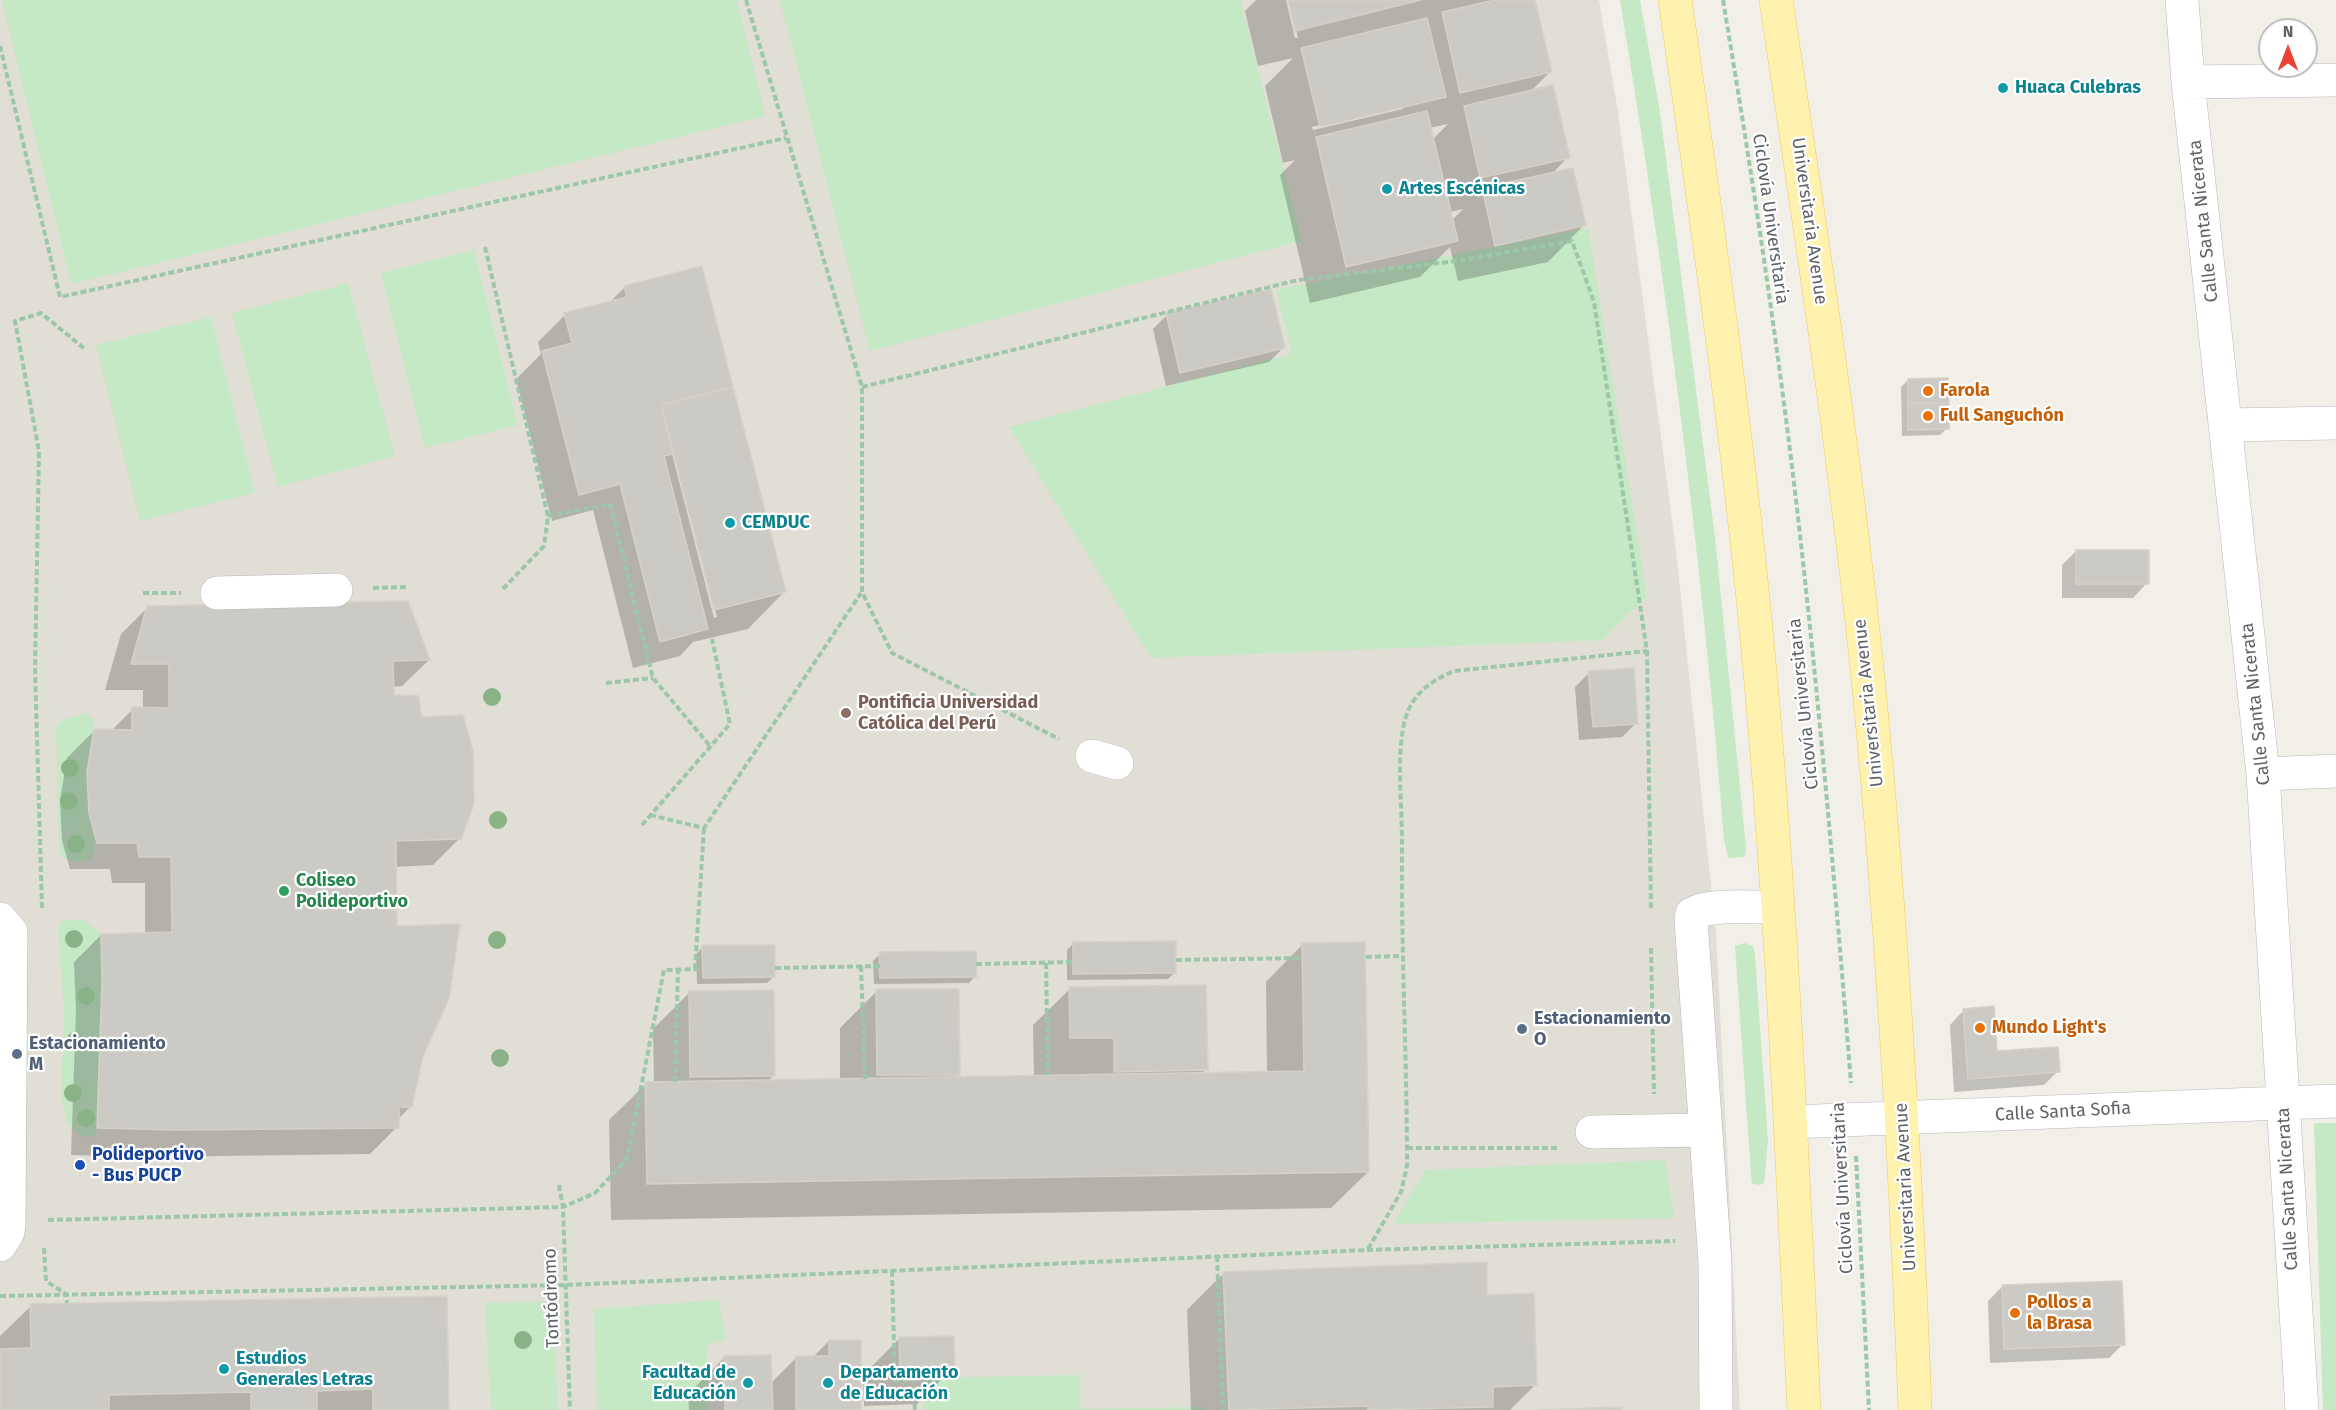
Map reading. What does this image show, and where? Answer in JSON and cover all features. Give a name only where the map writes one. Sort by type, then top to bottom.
[{"type":"main road","points":[[1675,0],[1732,402],[1763,708],[1791,1122],[1804,1410]]},
{"type":"main road","name":"Universitaria Avenue","points":[[1776,0],[1834,393],[1870,697],[1894,975],[1903,1119],[1915,1410]]},
{"type":"street","name":"Calle Santa Nicerata","points":[[2182,0],[2188,82],[2227,425],[2263,774],[2302,1410]]},
{"type":"street","points":[[2188,82],[2336,80]]},
{"type":"street","points":[[2227,425],[2336,423]]},
{"type":"street","points":[[217,593],[336,590]]},
{"type":"street","points":[[2263,774],[2336,771]]},
{"type":"street","points":[[1716,1410],[1713,1235],[1704,1130],[1692,914],[1712,908],[1776,907]]},
{"type":"street","points":[[0,919],[11,932],[9,1223],[2,1242]]},
{"type":"street","name":"Calle Santa Sofia","points":[[1791,1122],[2336,1101]]},
{"type":"street","points":[[1592,1132],[1704,1130]]},
{"type":"path","points":[[746,0],[862,387],[862,592],[892,653],[1104,760]]},
{"type":"path","name":"Ciclovía Universitaria","points":[[1723,0],[1743,121],[1799,524],[1829,816],[1854,1120],[1869,1410]]},
{"type":"path","points":[[0,46],[60,297],[786,138]]},
{"type":"path","points":[[862,387],[1298,280],[1456,261],[1572,241],[1594,302],[1647,651],[1651,912]]},
{"type":"path","points":[[485,247],[548,516],[544,546],[501,591]]},
{"type":"path","points":[[42,921],[35,669],[39,451],[15,321],[41,313],[86,350]]},
{"type":"path","points":[[548,516],[610,504],[653,678],[711,746]]},
{"type":"path","points":[[695,969],[704,828],[862,592]]},
{"type":"path","points":[[642,825],[730,724],[712,639]]},
{"type":"path","points":[[1368,1250],[1401,1192],[1407,1166],[1401,956],[1403,728],[1413,700],[1430,681],[1454,671],[1647,651]]},
{"type":"path","points":[[606,683],[653,678]]},
{"type":"path","points":[[650,815],[704,828]]},
{"type":"path","points":[[1651,947],[1655,1130]]},
{"type":"path","points":[[1366,957],[1401,956]]},
{"type":"path","points":[[1176,960],[1302,958]]},
{"type":"path","points":[[976,964],[1073,962]]},
{"type":"path","points":[[1046,963],[1048,1075]]},
{"type":"path","points":[[861,966],[865,1079]]},
{"type":"path","points":[[775,968],[880,966]]},
{"type":"path","points":[[48,1220],[563,1207],[595,1193],[627,1159],[664,970],[702,969]]},
{"type":"path","points":[[675,1082],[678,970]]},
{"type":"path","points":[[1407,1149],[1562,1149]]},
{"type":"path","name":"Tontódromo","points":[[559,1185],[563,1207],[570,1410]]},
{"type":"path","points":[[46,1228],[49,1212]]},
{"type":"path","points":[[0,1296],[566,1285],[1368,1250],[1680,1241],[1713,1235]]},
{"type":"path","points":[[43,1236],[46,1281],[66,1294]]},
{"type":"path","points":[[1217,1256],[1223,1410]]},
{"type":"path","points":[[892,1271],[895,1381],[914,1380],[915,1410]]},
{"type":"path","points":[[66,1294],[67,1303]]},
{"type":"shaded area","name":"Pontificia Universidad Católica del Perú","points":[[0,0],[1599,0],[1618,112],[1676,550],[1716,934],[1740,1410],[0,1410]]},
{"type":"green space","points":[[2,0],[737,0],[765,116],[71,284]]},
{"type":"green space","points":[[780,0],[1240,0],[1302,241],[870,351]]},
{"type":"green space","points":[[1620,0],[1640,0],[1660,112],[1715,537],[1746,848],[1745,857],[1728,858],[1724,839],[1705,628],[1681,418],[1653,209]]},
{"type":"green space","points":[[1588,228],[1647,596],[1603,640],[1151,658],[1009,427],[1292,354],[1276,290]]},
{"type":"green space","points":[[474,250],[518,425],[425,448],[381,273]]},
{"type":"green space","points":[[348,283],[395,456],[278,487],[232,313]]},
{"type":"green space","points":[[211,317],[255,493],[140,521],[96,345]]},
{"type":"green space","points":[[86,713],[94,719],[88,799],[95,847],[90,860],[78,862],[62,858],[59,848],[56,726],[62,720]]},
{"type":"green space","points":[[84,920],[101,934],[102,982],[97,1128],[94,1136],[81,1137],[68,1123],[61,1099],[64,1009],[58,931],[62,921]]},
{"type":"green space","points":[[1745,943],[1753,946],[1755,955],[1768,1141],[1764,1183],[1757,1185],[1752,1183],[1751,1174],[1735,946]]},
{"type":"green space","points":[[2314,1123],[2336,1123],[2336,1410],[2323,1410]]},
{"type":"green space","points":[[1665,1160],[1674,1218],[1393,1224],[1425,1170]]},
{"type":"green space","points":[[719,1300],[726,1340],[707,1345],[707,1410],[597,1410],[594,1309]]},
{"type":"green space","points":[[553,1302],[558,1410],[491,1410],[485,1303]]},
{"type":"green space","points":[[1079,1375],[1080,1409],[1207,1407],[1207,1410],[923,1410],[923,1378]]},
{"type":"building","points":[[1288,0],[1421,0],[1295,31]]},
{"type":"building","points":[[1495,0],[1535,0],[1552,72],[1460,93],[1442,12]]},
{"type":"building","points":[[1427,18],[1446,97],[1320,127],[1301,48]]},
{"type":"building","name":"Artes Escénicas","points":[[1553,85],[1570,158],[1480,178],[1464,106]]},
{"type":"building","name":"Artes Escénicas","points":[[1427,111],[1458,241],[1346,267],[1316,137]]},
{"type":"building","name":"Artes Escénicas","points":[[1573,168],[1586,225],[1495,246],[1482,188]]},
{"type":"building","points":[[702,266],[733,387],[661,405],[673,454],[664,456],[708,629],[660,642],[620,484],[579,495],[542,351],[572,343],[564,313],[627,297],[624,286]]},
{"type":"building","points":[[1271,289],[1285,348],[1180,373],[1166,313]]},
{"type":"building","name":"Farola","points":[[1948,378],[1949,403],[1908,403],[1908,379]]},
{"type":"building","name":"CEMDUC","points":[[733,387],[786,592],[714,610],[661,405]]},
{"type":"building","name":"Full Sanguchón","points":[[1908,403],[1949,403],[1949,429],[1908,430]]},
{"type":"building","points":[[2076,550],[2149,550],[2149,584],[2076,584]]},
{"type":"building","name":"Coliseo Polideportivo","points":[[408,601],[430,660],[393,661],[394,695],[419,696],[421,717],[463,715],[473,751],[474,804],[461,839],[396,841],[397,926],[460,924],[449,999],[423,1056],[412,1107],[399,1107],[399,1128],[176,1130],[97,1128],[102,982],[101,934],[172,932],[171,857],[139,857],[137,843],[97,843],[89,813],[87,772],[94,729],[132,730],[132,707],[169,708],[169,664],[131,664],[147,606]]},
{"type":"building","points":[[1634,668],[1638,724],[1593,727],[1588,671]]},
{"type":"building","points":[[1176,941],[1176,973],[1073,974],[1073,942]]},
{"type":"building","points":[[1365,942],[1369,1172],[647,1184],[645,1082],[1304,1071],[1302,943]]},
{"type":"building","points":[[702,945],[775,945],[775,977],[703,978]]},
{"type":"building","points":[[976,951],[977,977],[880,978],[879,952]]},
{"type":"building","points":[[1206,985],[1208,1070],[1114,1072],[1114,1038],[1070,1038],[1069,987]]},
{"type":"building","points":[[876,989],[959,989],[960,1075],[877,1075]]},
{"type":"building","points":[[774,990],[775,1076],[690,1077],[689,991]]},
{"type":"building","name":"Mundo Light's","points":[[1994,1006],[1997,1051],[2058,1047],[2060,1072],[1968,1079],[1963,1009]]},
{"type":"building","points":[[1487,1262],[1487,1295],[1534,1293],[1537,1385],[1493,1387],[1493,1407],[1368,1410],[1368,1406],[1229,1410],[1223,1272]]},
{"type":"building","points":[[2122,1281],[2125,1345],[2004,1349],[2002,1285]]},
{"type":"building","name":"Estudios Generales Letras","points":[[447,1296],[449,1410],[373,1410],[373,1389],[317,1391],[317,1410],[251,1410],[251,1392],[109,1395],[109,1410],[0,1410],[0,1349],[31,1348],[30,1304]]},
{"type":"building","points":[[954,1336],[955,1368],[900,1370],[899,1337]]},
{"type":"building","name":"Departamento de Educación","points":[[829,1340],[861,1340],[861,1410],[796,1410],[796,1356],[829,1356]]},
{"type":"building","name":"Facultad de Educación","points":[[771,1355],[773,1410],[725,1410],[724,1356]]},
{"type":"building","points":[[1622,1407],[1622,1410],[1537,1410]]},
{"type":"place","name":"Huaca Culebras","points":[[2003,88]]},
{"type":"place","name":"Artes Escénicas","points":[[1387,189]]},
{"type":"place","name":"Farola","points":[[1928,391]]},
{"type":"place","name":"Full Sanguchón","points":[[1928,416]]},
{"type":"place","name":"CEMDUC","points":[[730,523]]},
{"type":"place","name":"Pontificia Universidad Católica del Perú","points":[[846,713]]},
{"type":"place","name":"Coliseo Polideportivo","points":[[284,891]]},
{"type":"place","name":"Mundo Light's","points":[[1980,1028]]},
{"type":"place","name":"Estacionamiento O","points":[[1522,1029]]},
{"type":"place","name":"Estacionamiento M","points":[[17,1054]]},
{"type":"place","name":"Polideportivo - Bus PUCP","points":[[80,1165]]},
{"type":"place","name":"Pollos a la Brasa","points":[[2015,1313]]},
{"type":"place","name":"Estudios Generales Letras","points":[[224,1369]]},
{"type":"place","name":"Facultad de Educación","points":[[748,1383]]},
{"type":"place","name":"Departamento de Educación","points":[[828,1383]]}]
